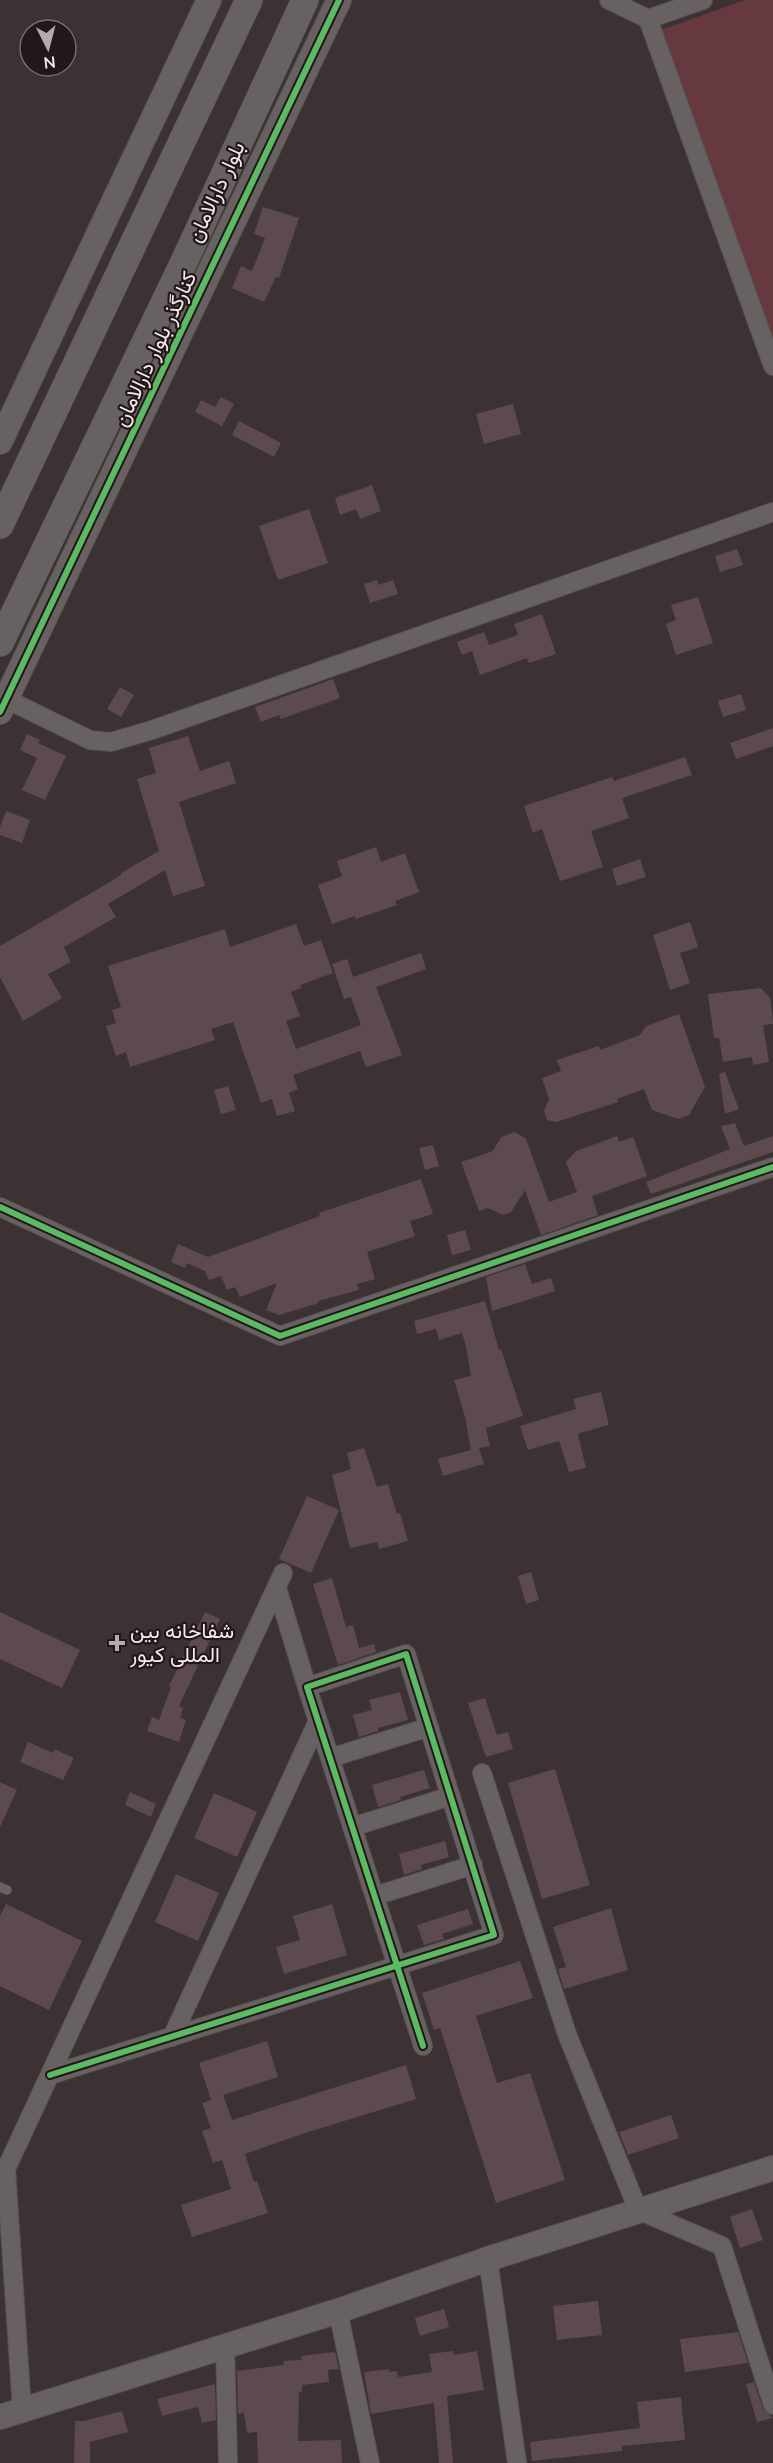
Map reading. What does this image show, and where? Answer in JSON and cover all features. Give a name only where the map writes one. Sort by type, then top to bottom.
[{"type":"main road","points":[[0,525],[249,0]]},
{"type":"main road","name":"بلوار دارالامان","points":[[0,643],[183,264],[304,0]]},
{"type":"street","points":[[0,442],[209,0]]},
{"type":"street","name":"کنارگذر بلوار دارالامان","points":[[3,705],[339,0]]},
{"type":"street","points":[[609,0],[648,19],[773,366]]},
{"type":"street","points":[[648,19],[703,0]]},
{"type":"street","points":[[3,705],[90,740],[111,742],[152,730],[773,512]]},
{"type":"street","points":[[0,1207],[280,1336],[773,1167]]},
{"type":"street","points":[[423,2046],[307,1687],[280,1581],[6,2169],[11,2413],[225,2344],[338,2311],[488,2259],[773,2168]]},
{"type":"street","points":[[50,2075],[494,1935],[406,1654],[307,1687]]},
{"type":"street","points":[[172,2037],[318,1721]]},
{"type":"street","points":[[330,1758],[429,1727]]},
{"type":"street","points":[[482,1773],[567,2034],[638,2210],[722,2246],[773,2405]]},
{"type":"street","points":[[352,1827],[451,1796]]},
{"type":"street","points":[[375,1896],[473,1865]]},
{"type":"street","points":[[488,2259],[517,2463]]},
{"type":"street","points":[[338,2311],[370,2463]]},
{"type":"street","points":[[225,2344],[228,2463]]},
{"type":"shaded area","points":[[745,0],[773,0],[773,352],[661,30]]},
{"type":"building","points":[[263,207],[299,218],[279,278],[276,277],[264,302],[232,288],[241,266],[252,271],[265,238],[254,234]]},
{"type":"building","points":[[221,397],[234,404],[222,426],[195,412],[201,400],[215,407]]},
{"type":"building","points":[[513,404],[521,434],[484,444],[476,414]]},
{"type":"building","points":[[239,421],[281,443],[274,457],[232,435]]},
{"type":"building","points":[[372,485],[381,511],[360,519],[356,509],[340,515],[335,498]]},
{"type":"building","points":[[309,509],[328,563],[278,580],[259,526]]},
{"type":"building","points":[[737,549],[743,565],[720,572],[715,556]]},
{"type":"building","points":[[377,580],[378,585],[393,580],[398,594],[370,603],[364,584]]},
{"type":"building","points":[[698,597],[713,643],[676,655],[666,624],[676,620],[671,605]]},
{"type":"building","points":[[542,614],[556,654],[529,663],[527,658],[480,675],[472,651],[462,655],[457,642],[484,632],[489,645],[518,635],[514,624]]},
{"type":"building","points":[[333,679],[340,698],[281,719],[279,715],[261,722],[255,707]]},
{"type":"building","points":[[120,687],[134,695],[121,717],[107,709]]},
{"type":"building","points":[[741,694],[746,710],[723,717],[718,701]]},
{"type":"building","points":[[773,728],[773,746],[736,759],[730,743]]},
{"type":"building","points":[[27,734],[40,740],[38,743],[66,756],[45,800],[22,790],[37,758],[20,750]]},
{"type":"building","points":[[188,736],[200,771],[229,761],[236,783],[179,802],[205,886],[173,896],[165,870],[108,904],[116,917],[64,947],[71,962],[48,974],[62,998],[23,1021],[0,977],[0,946],[159,851],[137,779],[156,773],[149,748]]},
{"type":"building","points":[[685,757],[692,775],[622,798],[629,818],[591,831],[603,867],[560,881],[542,829],[533,833],[524,806],[612,777],[614,781]]},
{"type":"building","points":[[6,811],[30,820],[22,843],[0,835],[0,827]]},
{"type":"building","points":[[376,847],[381,862],[405,853],[419,892],[395,901],[397,905],[356,919],[355,916],[332,924],[318,885],[342,876],[337,861]]},
{"type":"building","points":[[640,859],[646,877],[617,886],[612,869]]},
{"type":"building","points":[[690,922],[698,947],[680,953],[690,983],[670,990],[653,935]]},
{"type":"building","points":[[296,924],[304,946],[321,940],[333,973],[300,985],[301,988],[291,992],[300,1016],[286,1021],[296,1049],[361,1025],[351,997],[344,999],[332,964],[347,959],[353,977],[421,953],[426,969],[376,987],[402,1055],[366,1067],[360,1051],[293,1075],[298,1089],[289,1093],[295,1111],[277,1116],[272,1099],[261,1103],[233,1022],[211,1029],[215,1040],[130,1067],[126,1052],[116,1056],[106,1026],[116,1023],[112,1010],[121,1007],[108,966],[225,929],[230,947]]},
{"type":"building","points":[[761,988],[770,998],[773,1021],[773,1024],[763,1025],[769,1062],[753,1065],[752,1057],[723,1062],[719,1038],[714,1038],[708,994]]},
{"type":"building","points":[[679,1014],[705,1087],[689,1115],[678,1119],[652,1110],[644,1089],[617,1099],[618,1102],[556,1122],[547,1120],[544,1111],[549,1099],[542,1078],[561,1071],[557,1060],[599,1046],[600,1050],[640,1035],[646,1026]]},
{"type":"building","points":[[725,1072],[739,1109],[725,1114],[719,1074]]},
{"type":"building","points":[[228,1086],[236,1110],[221,1114],[214,1090]]},
{"type":"building","points":[[735,1123],[744,1146],[773,1136],[773,1152],[651,1194],[646,1182],[730,1149],[721,1126]]},
{"type":"building","points":[[515,1132],[526,1139],[549,1202],[577,1192],[566,1162],[576,1151],[617,1136],[619,1142],[633,1137],[647,1176],[592,1196],[598,1215],[541,1235],[525,1190],[511,1212],[503,1215],[488,1208],[479,1211],[461,1162],[493,1151],[501,1137]]},
{"type":"building","points":[[433,1145],[439,1166],[425,1170],[419,1148]]},
{"type":"building","points":[[421,1179],[433,1214],[410,1221],[415,1236],[367,1252],[375,1279],[357,1284],[359,1290],[279,1315],[266,1310],[277,1283],[240,1297],[235,1287],[227,1290],[221,1276],[209,1280],[205,1271],[187,1263],[185,1268],[171,1262],[178,1244],[208,1257],[320,1216],[319,1213]]},
{"type":"building","points":[[465,1230],[471,1250],[452,1255],[447,1235]]},
{"type":"building","points":[[525,1264],[532,1284],[551,1278],[555,1291],[492,1311],[486,1277]]},
{"type":"building","points":[[485,1301],[499,1350],[501,1349],[523,1416],[486,1428],[490,1446],[479,1448],[484,1464],[443,1476],[438,1459],[471,1450],[465,1417],[454,1380],[471,1376],[466,1346],[462,1333],[439,1340],[436,1329],[417,1334],[414,1321]]},
{"type":"building","points":[[601,1392],[609,1425],[578,1435],[586,1468],[569,1472],[559,1441],[528,1450],[520,1426],[576,1409],[573,1399]]},
{"type":"building","points":[[364,1448],[377,1487],[388,1484],[408,1541],[379,1549],[377,1542],[350,1548],[332,1475],[351,1469],[347,1453]]},
{"type":"building","points":[[307,1496],[339,1510],[311,1573],[279,1559]]},
{"type":"building","points":[[531,1572],[539,1600],[526,1604],[518,1576]]},
{"type":"building","points":[[332,1578],[346,1627],[353,1625],[359,1648],[374,1644],[376,1652],[338,1665],[313,1584]]},
{"type":"building","points":[[0,1612],[80,1650],[62,1688],[0,1659]]},
{"type":"building","points":[[205,1612],[220,1619],[179,1706],[183,1708],[180,1718],[186,1720],[179,1742],[147,1731],[152,1717],[159,1720],[171,1687],[169,1686]]},
{"type":"building","points":[[400,1692],[408,1720],[378,1728],[378,1731],[359,1737],[353,1715],[372,1710],[369,1700]]},
{"type":"building","points":[[485,1698],[497,1735],[508,1732],[513,1749],[486,1757],[468,1703]]},
{"type":"building","points":[[28,1742],[53,1753],[54,1749],[74,1758],[63,1780],[20,1762]]},
{"type":"building","points":[[555,1769],[590,1885],[542,1899],[508,1783]]},
{"type":"building","points":[[424,1770],[430,1788],[400,1797],[401,1800],[378,1807],[372,1785]]},
{"type":"building","points":[[0,1782],[17,1790],[0,1827]]},
{"type":"building","points":[[130,1792],[156,1804],[151,1817],[125,1805]]},
{"type":"building","points":[[214,1793],[257,1812],[237,1857],[194,1838]]},
{"type":"building","points":[[445,1841],[449,1857],[421,1865],[422,1869],[404,1875],[399,1854]]},
{"type":"building","points":[[176,1874],[219,1893],[198,1941],[155,1922]]},
{"type":"building","points":[[6,1904],[82,1941],[49,2010],[0,1986],[0,1916]]},
{"type":"building","points":[[332,1904],[347,1955],[284,1974],[276,1947],[300,1940],[293,1916]]},
{"type":"building","points":[[611,1908],[628,1970],[564,1989],[558,1969],[566,1967],[553,1927]]},
{"type":"building","points":[[468,1909],[473,1924],[442,1934],[444,1939],[424,1945],[417,1925]]},
{"type":"building","points":[[520,1961],[533,1998],[476,2016],[497,2083],[530,2073],[565,2180],[496,2203],[440,2028],[434,2030],[422,1993]]},
{"type":"building","points":[[267,2041],[278,2077],[223,2095],[232,2120],[406,2065],[416,2099],[245,2154],[268,2213],[192,2237],[181,2205],[231,2189],[222,2160],[213,2163],[202,2131],[211,2128],[202,2103],[211,2100],[199,2063]]},
{"type":"building","points":[[671,2115],[679,2138],[628,2155],[619,2132]]},
{"type":"building","points":[[752,2209],[763,2240],[740,2248],[730,2217]]},
{"type":"building","points":[[598,2301],[602,2335],[557,2340],[553,2306]]},
{"type":"building","points":[[444,2309],[449,2327],[420,2336],[415,2318]]},
{"type":"building","points":[[738,2332],[748,2363],[685,2372],[680,2339]]},
{"type":"building","points":[[453,2351],[454,2355],[477,2351],[484,2390],[447,2396],[453,2463],[439,2463],[434,2403],[371,2414],[364,2372],[389,2369],[389,2372],[397,2371],[398,2377],[432,2372],[429,2354]]},
{"type":"building","points":[[335,2352],[339,2369],[328,2370],[329,2382],[302,2385],[302,2392],[299,2392],[298,2441],[341,2440],[342,2463],[258,2463],[257,2432],[247,2433],[244,2413],[238,2414],[237,2371],[284,2365],[283,2361],[302,2360],[301,2356]]},
{"type":"building","points":[[754,2382],[763,2409],[773,2418],[757,2422],[746,2384]]},
{"type":"building","points":[[215,2384],[216,2420],[202,2423],[198,2407],[162,2416],[157,2399]]},
{"type":"building","points":[[681,2397],[685,2440],[622,2446],[622,2451],[532,2461],[530,2442],[640,2428],[637,2402]]},
{"type":"building","points":[[122,2411],[128,2432],[90,2442],[90,2463],[74,2463],[75,2421],[84,2421]]},
{"type":"cycle path","points":[[0,712],[339,0]]},
{"type":"cycle path","points":[[0,1207],[280,1336],[773,1167]]},
{"type":"cycle path","points":[[50,2075],[328,1988],[383,1970],[438,1953],[494,1935],[406,1654],[307,1687],[423,2046]]},
{"type":"place","name":"شفاخانه بین المللی کیور","points":[[117,1643]]}]
